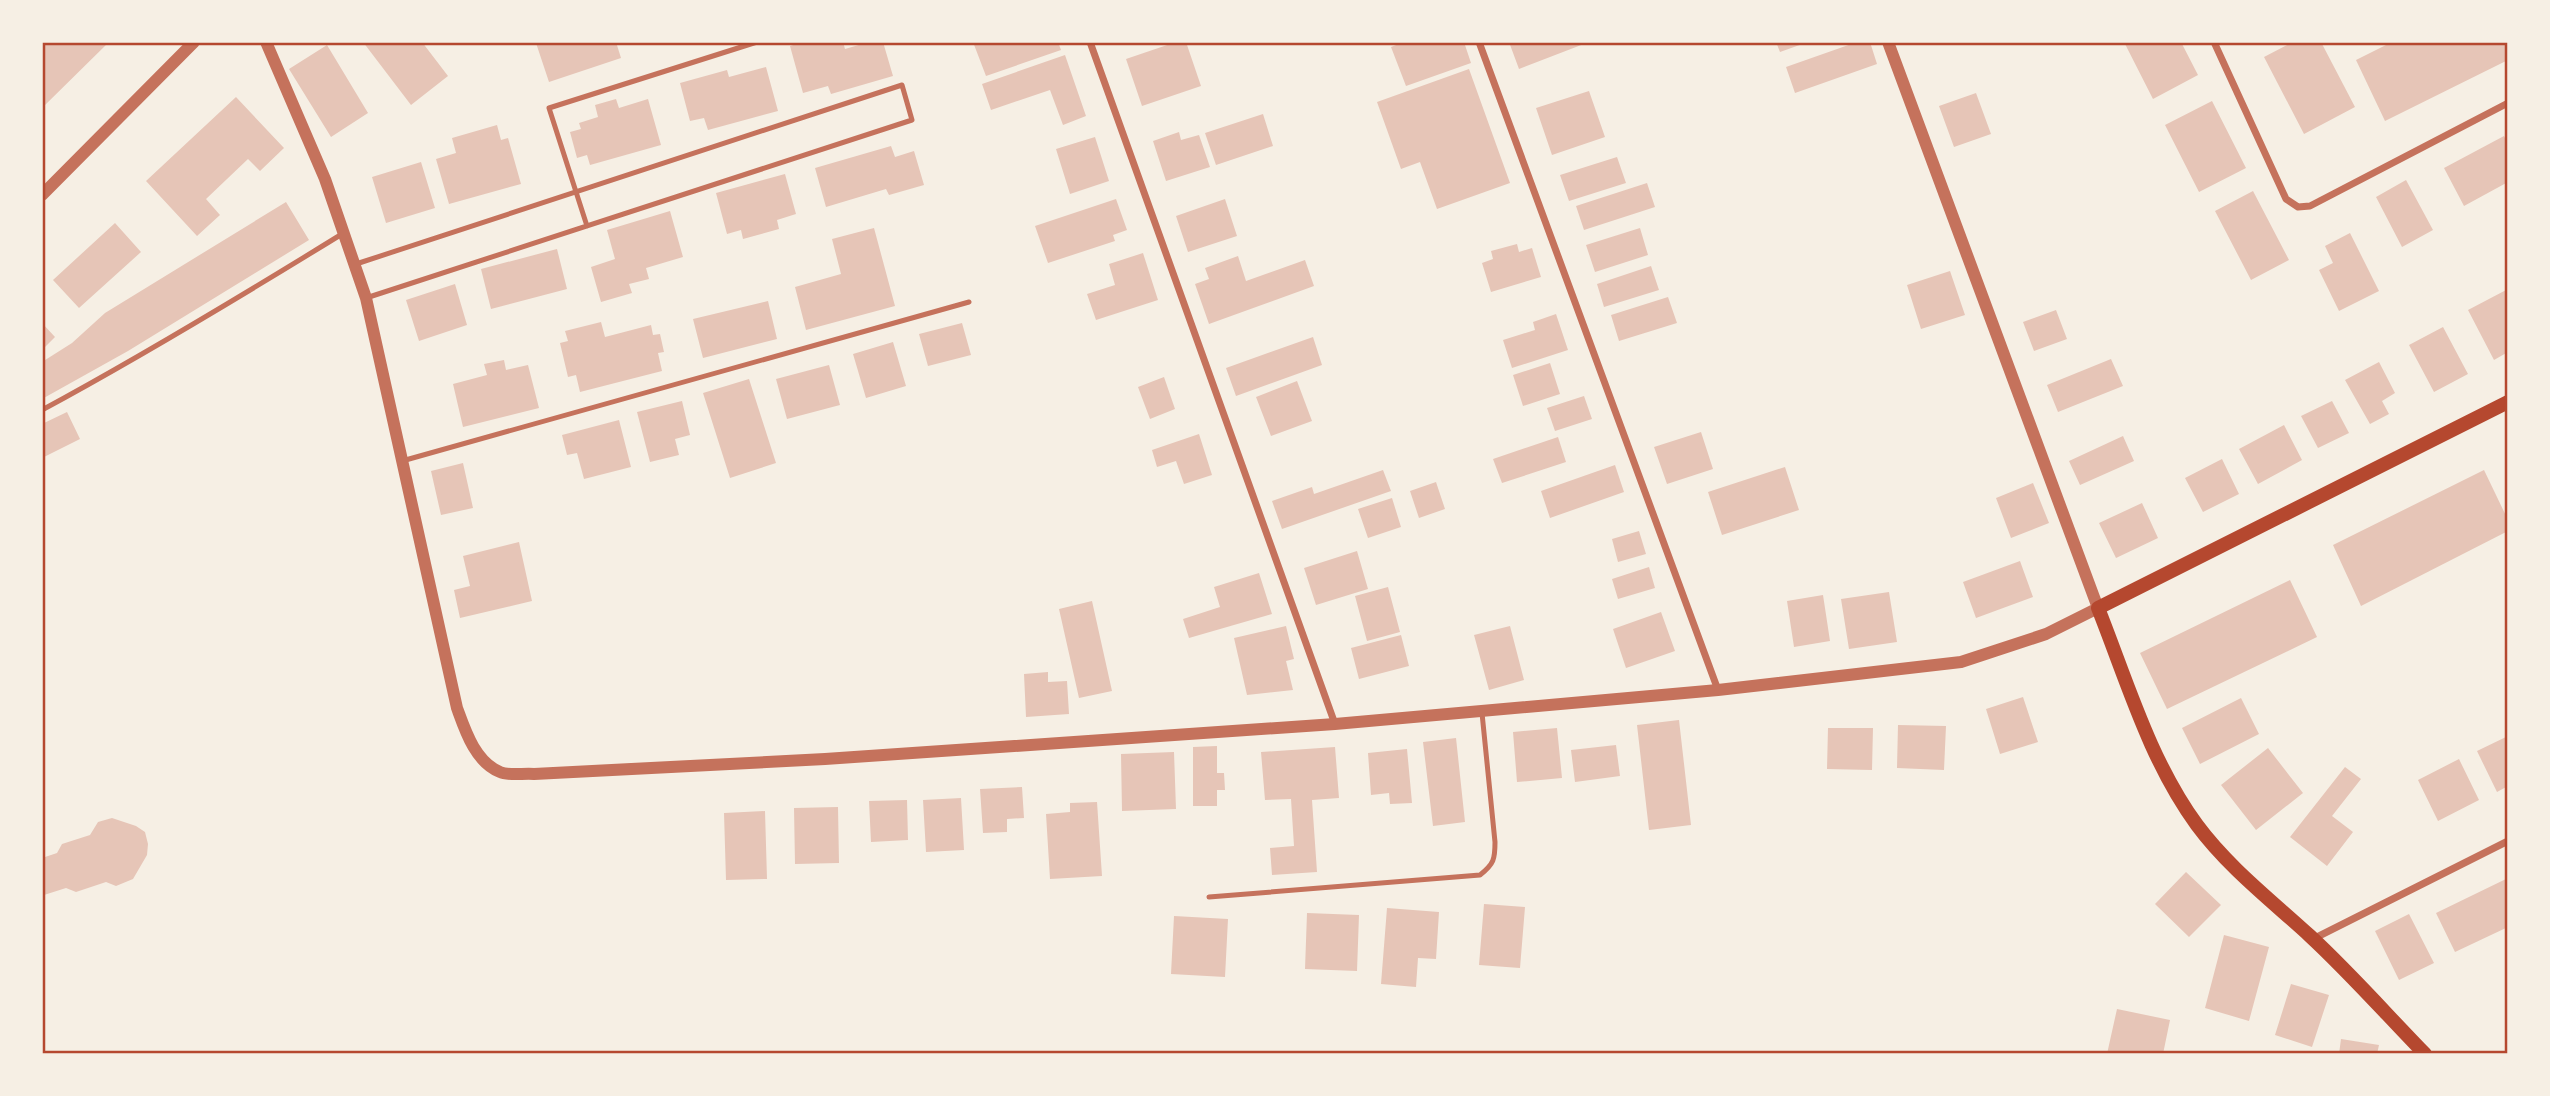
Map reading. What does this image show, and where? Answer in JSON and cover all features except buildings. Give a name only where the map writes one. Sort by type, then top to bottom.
[{"type":"main road","points":[[2424,1054],[2313,939],[2228,860],[2197,826],[2152,746],[2098,608],[2508,402]]},
{"type":"street","points":[[42,195],[194,42]]},
{"type":"street","points":[[266,42],[325,179],[356,264],[457,708],[468,741],[483,759],[500,773],[534,774],[825,759],[1335,724],[1718,690],[1961,662],[2046,634],[2098,608],[1888,42]]},
{"type":"street","points":[[1090,42],[1335,724]]},
{"type":"street","points":[[1479,42],[1718,690]]},
{"type":"street","points":[[2214,42],[2286,199],[2298,207],[2309,205],[2508,103]]},
{"type":"street","points":[[2313,939],[2508,841]]},
{"type":"lane","points":[[587,226],[549,108],[757,42]]},
{"type":"lane","points":[[356,264],[902,85],[912,120],[366,299]]},
{"type":"lane","points":[[42,410],[143,355],[345,232]]},
{"type":"lane","points":[[402,461],[969,302]]},
{"type":"lane","points":[[1209,897],[1480,875],[1492,866],[1495,860],[1482,713]]}]
